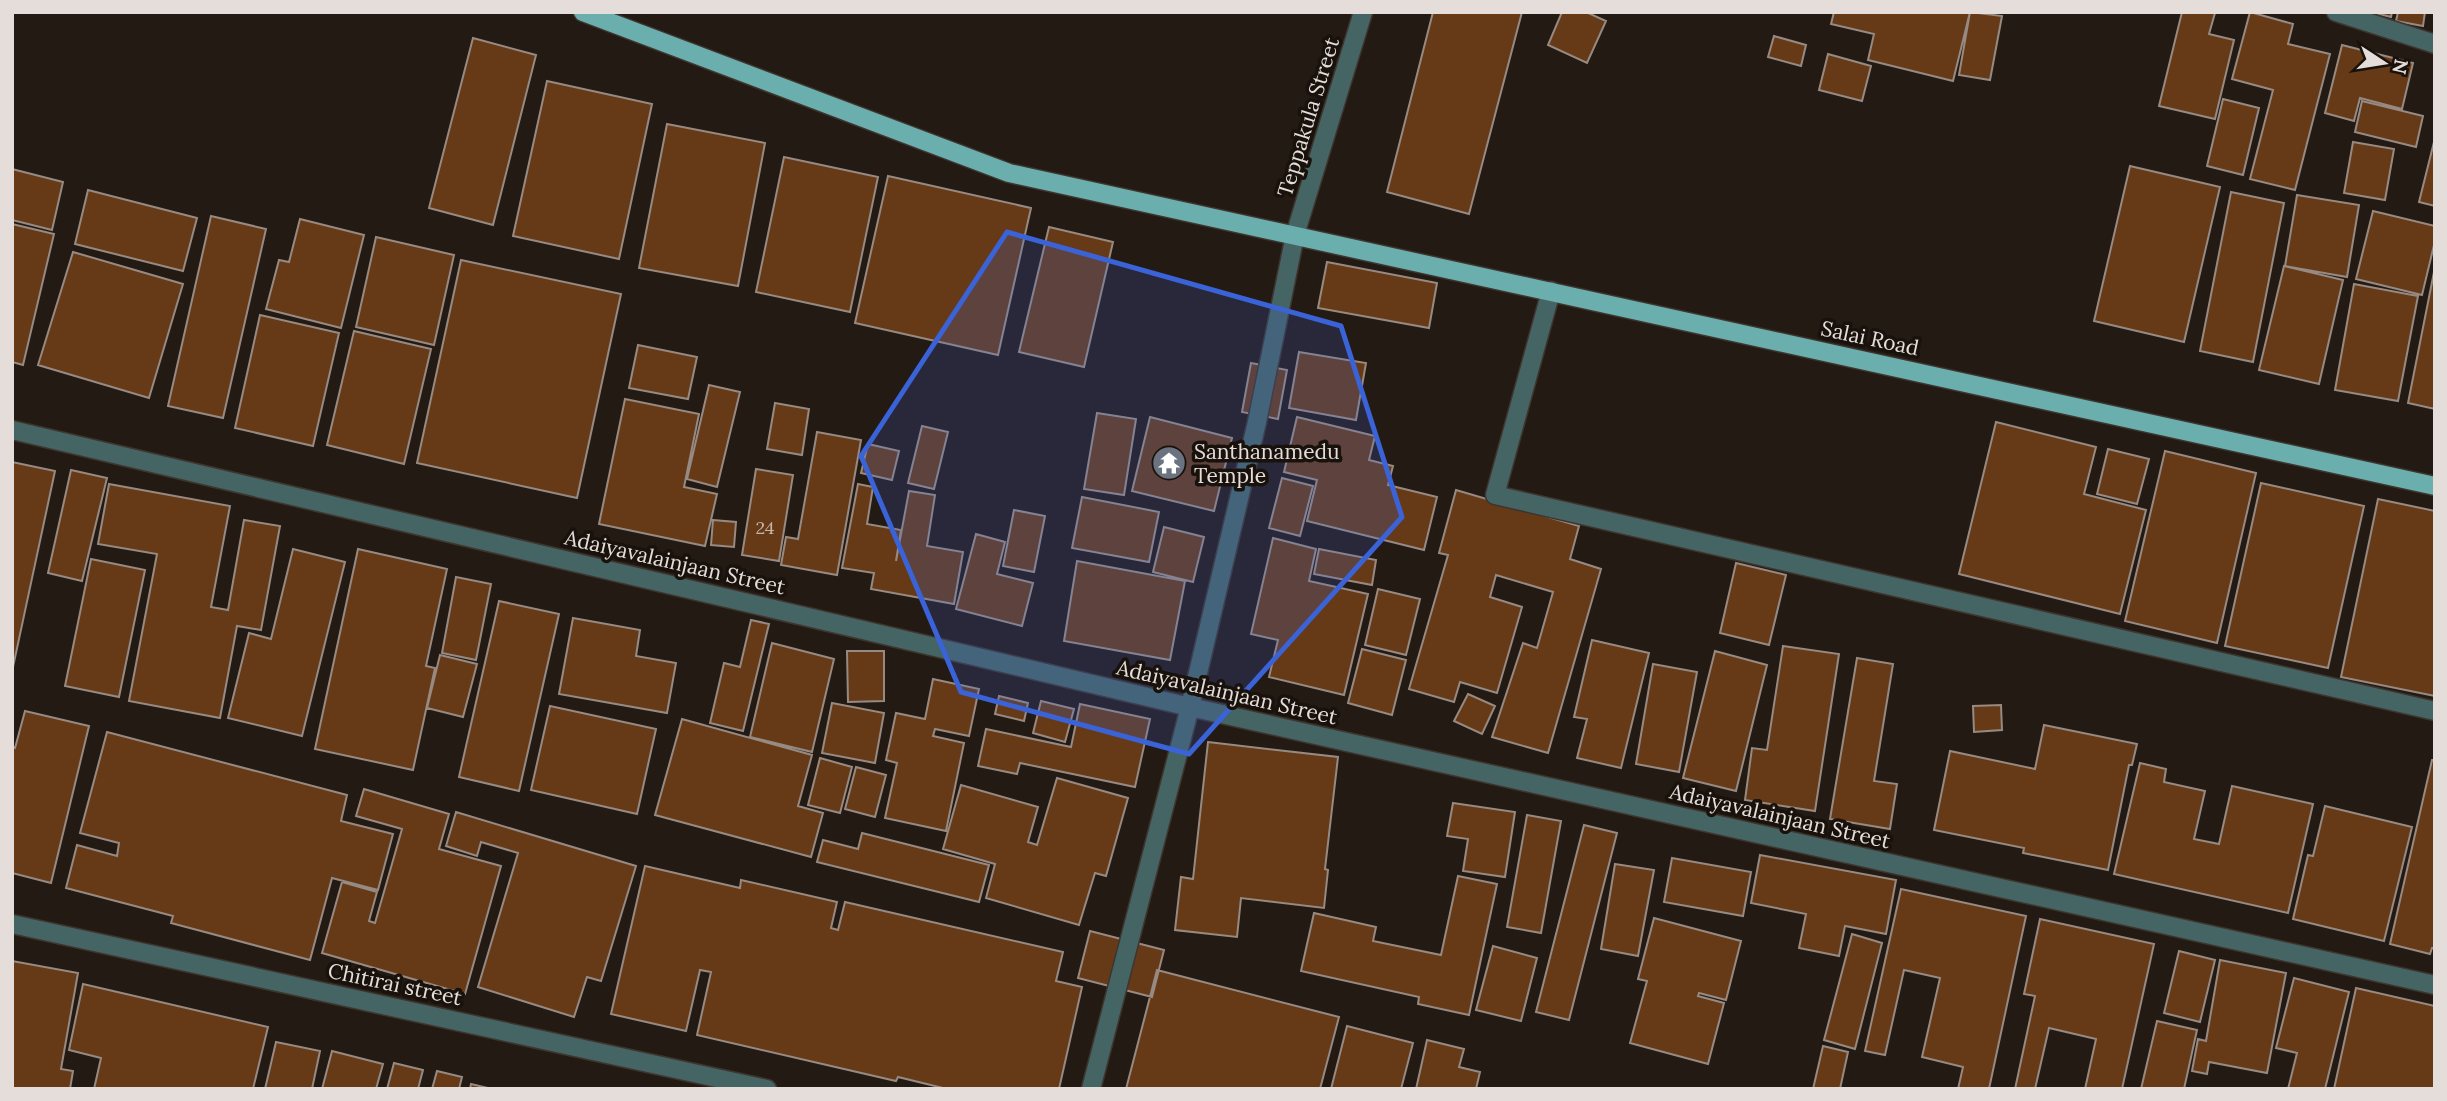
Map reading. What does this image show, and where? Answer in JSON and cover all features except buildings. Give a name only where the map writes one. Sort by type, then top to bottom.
[{"type":"main road","name":"Salai Road","points":[[583,12],[1009,173],[2435,486]]},
{"type":"street","name":"Teppakula Street","points":[[1091,1089],[1190,708],[1257,422],[1295,235],[1363,12]]},
{"type":"street","points":[[2336,12],[2435,44]]},
{"type":"street","points":[[1551,291],[1495,495],[2435,711]]},
{"type":"street","name":"Adaiyavalainjaan Street","points":[[12,430],[1190,708],[2435,985]]},
{"type":"street","name":"Chitirai street","points":[[12,924],[768,1089]]},
{"type":"highlighted area","points":[[1007,232],[1341,326],[1402,517],[1189,754],[961,692],[861,456]]},
{"type":"place","name":"Santhanamedu Temple","points":[[1169,463]]}]
